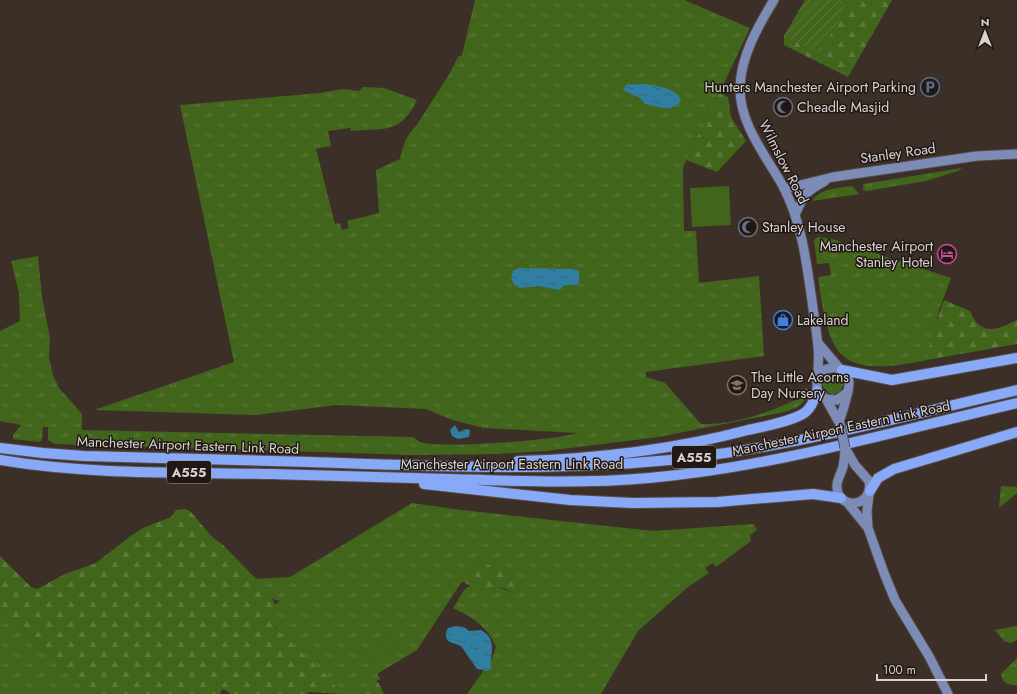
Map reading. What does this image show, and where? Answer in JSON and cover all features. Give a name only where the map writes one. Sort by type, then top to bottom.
[{"type":"highway","points":[[841,369],[892,380],[1017,358]]},
{"type":"highway","points":[[364,464],[523,461],[585,456],[695,442],[786,421],[802,415],[808,410],[817,390]]},
{"type":"highway","name":"Manchester Airport Eastern Link Road","points":[[0,448],[42,454],[84,456],[364,464],[556,467],[647,462],[702,457],[812,437],[1017,390]]},
{"type":"highway","name":"Manchester Airport Eastern Link Road","points":[[0,460],[32,465],[81,468],[378,477],[558,481],[648,478],[704,472],[767,461],[1017,403]]},
{"type":"highway","points":[[869,492],[878,478],[894,469],[1017,432]]},
{"type":"highway","points":[[378,477],[417,484],[524,495],[633,503],[717,502],[820,494],[844,500]]},
{"type":"main road","name":"Wilmslow Road","points":[[774,0],[759,24],[748,50],[742,69],[740,88],[742,104],[750,129],[784,189],[795,215],[802,238],[818,343],[819,364],[817,378]]},
{"type":"main road","name":"Stanley Road","points":[[784,189],[834,177],[977,156],[1017,154]]},
{"type":"main road","points":[[795,215],[803,197],[808,191],[834,177]]},
{"type":"main road","points":[[818,343],[849,378],[848,392],[839,422]]},
{"type":"main road","points":[[841,369],[826,368],[817,378],[817,390],[826,399],[839,422],[845,448],[855,465],[870,481],[867,511],[868,528],[884,573],[896,600],[930,658],[948,694]]},
{"type":"main road","points":[[826,399],[837,400],[848,392]]},
{"type":"main road","points":[[845,448],[837,489],[844,500],[868,528]]},
{"type":"main road","points":[[839,478],[851,470],[863,473]]},
{"type":"main road","points":[[844,500],[858,503],[865,499],[869,492]]},
{"type":"green space","points":[[475,0],[684,0],[750,28],[718,96],[702,119],[709,125],[695,138],[683,168],[684,231],[696,231],[699,283],[759,276],[764,356],[646,372],[646,377],[665,383],[701,424],[728,422],[754,416],[803,397],[805,388],[808,389],[806,398],[800,405],[784,412],[659,437],[546,451],[495,454],[414,455],[55,444],[48,440],[48,427],[43,427],[42,440],[40,442],[13,439],[13,435],[21,425],[0,421],[0,331],[20,321],[19,293],[11,261],[38,256],[42,297],[50,338],[49,358],[53,375],[59,388],[82,414],[82,430],[413,437],[420,442],[450,445],[524,441],[566,436],[577,433],[484,428],[452,420],[426,409],[337,405],[256,415],[94,410],[234,362],[180,105],[320,93],[343,89],[359,91],[363,87],[384,88],[417,100],[411,111],[404,119],[390,128],[351,131],[350,128],[328,131],[331,146],[316,149],[335,224],[340,223],[342,230],[349,228],[347,221],[379,213],[376,170],[400,159],[407,137],[416,126],[450,73],[458,57],[462,55]]},
{"type":"green space","points":[[805,0],[836,0],[848,7],[819,53],[784,36]]},
{"type":"green space","points":[[826,0],[892,0],[848,77],[784,45],[784,36]]},
{"type":"green space","points":[[720,93],[728,97],[731,117],[746,141],[717,172],[686,160],[695,138],[708,125],[702,119]]},
{"type":"green space","points":[[962,168],[958,171],[926,181],[867,191],[863,190],[863,184]]},
{"type":"green space","points":[[729,186],[731,225],[692,227],[690,188]]},
{"type":"green space","points":[[852,186],[859,194],[812,201],[820,193],[825,191]]},
{"type":"green space","points":[[818,237],[832,239],[951,278],[939,310],[927,360],[898,365],[875,366],[857,364],[844,356],[834,344],[827,328],[818,277],[831,275],[829,263],[817,264],[814,240]]},
{"type":"green space","points":[[944,300],[970,311],[974,319],[984,328],[996,328],[1017,320],[1017,344],[927,360],[931,337]]},
{"type":"green space","points":[[829,374],[837,374],[843,380],[843,388],[837,394],[829,394],[823,388],[823,380]]},
{"type":"green space","points":[[1001,486],[1017,487],[1017,493],[999,508]]},
{"type":"green space","points":[[412,503],[461,510],[653,531],[754,524],[757,530],[750,535],[751,541],[716,567],[713,563],[705,568],[709,573],[688,587],[638,631],[601,694],[467,694],[492,659],[496,647],[489,634],[479,623],[453,608],[465,589],[471,586],[492,586],[519,595],[504,571],[503,573],[477,558],[417,650],[377,674],[380,679],[353,694],[342,694],[323,673],[272,624],[263,613],[280,601],[273,599],[253,579],[290,577]]},
{"type":"green space","points":[[186,509],[191,512],[212,537],[223,545],[268,591],[276,607],[275,628],[325,674],[342,694],[309,692],[307,694],[230,694],[222,689],[220,694],[89,694],[32,634],[22,628],[14,619],[0,613],[0,556],[31,587],[37,589],[65,574],[96,563],[143,528],[171,517],[176,510]]},
{"type":"green space","points":[[477,558],[503,573],[504,571],[510,577],[520,596],[504,588],[471,586],[461,581]]},
{"type":"green space","points":[[0,613],[14,619],[22,628],[32,634],[89,694],[0,694]]},
{"type":"green space","points":[[1017,626],[1017,640],[1011,643],[1004,641],[995,630]]},
{"type":"green space","points":[[397,632],[402,642],[370,661],[364,651]]},
{"type":"green space","points":[[1017,658],[1017,685],[1011,685],[1003,680],[1001,674]]},
{"type":"green space","points":[[375,681],[378,682],[384,694],[353,694]]},
{"type":"water","points":[[643,84],[670,90],[674,92],[681,100],[679,104],[668,109],[645,104],[640,98],[623,90],[626,85]]},
{"type":"water","points":[[519,268],[572,269],[579,271],[579,285],[565,285],[559,290],[539,286],[520,288],[514,284],[511,278],[513,271]]},
{"type":"water","points":[[455,425],[459,432],[466,429],[470,430],[469,437],[458,439],[452,436],[450,430]]},
{"type":"water","points":[[456,626],[464,627],[469,631],[481,630],[487,634],[492,643],[491,669],[488,671],[477,669],[461,646],[448,641],[446,632],[448,628]]},
{"type":"place","name":"Hunters Manchester Airport Parking","points":[[930,87]]},
{"type":"place","name":"Cheadle Masjid","points":[[783,107]]},
{"type":"place","name":"Stanley House","points":[[748,227]]},
{"type":"place","name":"Manchester Airport Stanley Hotel","points":[[947,254]]},
{"type":"place","name":"Lakeland","points":[[783,320]]},
{"type":"place","name":"The Little Acorns Day Nursery","points":[[737,385]]}]
